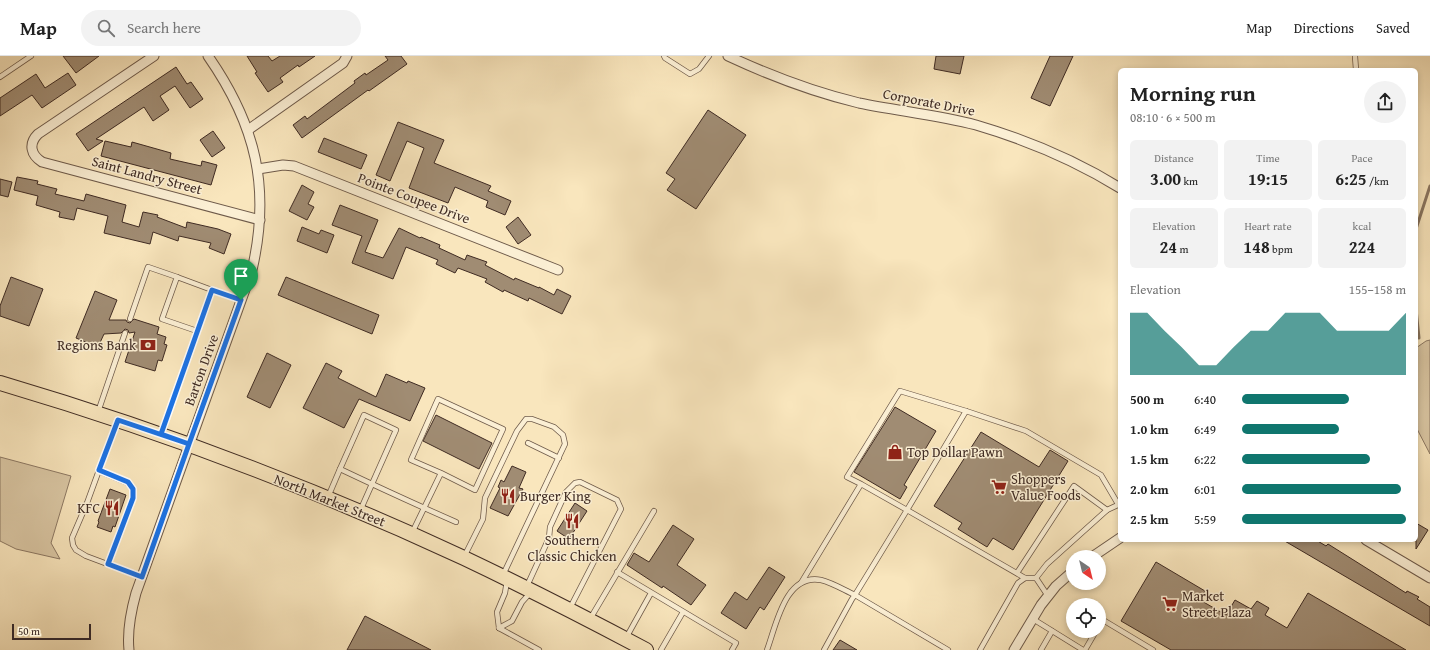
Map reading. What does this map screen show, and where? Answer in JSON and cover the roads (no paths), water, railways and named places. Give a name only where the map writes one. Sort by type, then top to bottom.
[{"type":"main road","name":"North Market Street","points":[[0,383],[161,434],[328,498],[411,534],[529,589],[646,650]]},
{"type":"street","name":"Saint Landry Street","points":[[154,56],[38,134],[32,142],[32,150],[36,158],[42,162],[260,220]]},
{"type":"street","name":"Barton Drive","points":[[129,650],[129,632],[132,609],[142,577],[252,270],[258,242],[260,188],[258,169],[248,130],[230,90],[208,56]]},
{"type":"street","points":[[248,130],[343,63],[347,56]]},
{"type":"street","name":"Corporate Drive","points":[[728,56],[765,73],[830,95],[885,108],[950,119],[1011,136],[1072,161],[1118,187]]},
{"type":"street","name":"Pointe Coupee Drive","points":[[258,169],[283,165],[294,166],[558,270]]},
{"type":"street","points":[[1102,550],[1118,539]]},
{"type":"street","points":[[1369,542],[1430,578]]},
{"type":"street","points":[[1014,650],[1041,604],[1066,577]]},
{"type":"lane","points":[[0,77],[31,56]]},
{"type":"lane","points":[[664,56],[690,74],[699,69],[709,56]]},
{"type":"lane","points":[[1355,56],[1356,68]]},
{"type":"lane","points":[[130,319],[148,267],[241,300]]},
{"type":"lane","points":[[177,277],[162,319],[197,331]]},
{"type":"lane","points":[[161,434],[212,290]]},
{"type":"lane","points":[[97,413],[125,333]]},
{"type":"lane","points":[[1036,578],[1025,578],[847,477],[900,391],[1026,431],[1101,475],[1118,502]]},
{"type":"lane","points":[[438,399],[503,429],[475,490],[441,473],[411,460],[438,399]]},
{"type":"lane","points":[[824,650],[852,599],[966,411]]},
{"type":"lane","points":[[328,498],[364,416],[396,430],[360,512]]},
{"type":"lane","points":[[464,558],[483,519],[485,498],[517,431],[526,420],[532,419],[554,427],[563,435],[566,444],[505,578],[505,592],[497,612],[499,628]]},
{"type":"lane","points":[[118,420],[72,538],[73,545],[76,550],[86,556],[142,577]]},
{"type":"lane","points":[[528,443],[559,458]]},
{"type":"lane","points":[[99,470],[128,482],[133,489],[133,498],[108,564]]},
{"type":"lane","points":[[340,470],[456,522]]},
{"type":"lane","points":[[411,534],[441,473]]},
{"type":"lane","points":[[499,628],[512,621],[529,589],[550,538],[550,527],[566,492],[575,483],[580,482],[617,500],[621,509],[569,610]]},
{"type":"lane","points":[[801,583],[861,484]]},
{"type":"lane","points":[[1017,573],[1074,486],[1107,510]]},
{"type":"lane","points":[[1036,578],[1047,564],[1107,510],[1118,504]]},
{"type":"lane","points":[[589,620],[654,511]]},
{"type":"lane","points":[[617,572],[736,643],[732,650]]},
{"type":"lane","points":[[980,650],[1018,583],[1025,578]]},
{"type":"lane","points":[[1036,578],[1048,596]]},
{"type":"lane","points":[[767,650],[785,599],[797,584],[809,580],[820,580],[855,595],[948,650]]},
{"type":"lane","points":[[625,639],[651,593]]},
{"type":"lane","points":[[661,650],[683,612]]},
{"type":"lane","points":[[1033,619],[1084,650],[1092,638]]},
{"type":"lane","points":[[1106,622],[1153,650]]},
{"type":"lane","points":[[499,628],[539,650]]},
{"type":"lane","points":[[1041,650],[1052,631]]},
{"type":"waterway","points":[[1418,223],[1430,186]]},
{"type":"waterway","points":[[1418,328],[1419,338]]},
{"type":"place","name":"Regions Bank","points":[[148,345]]},
{"type":"place","name":"Top Dollar Pawn","points":[[895,452]]},
{"type":"place","name":"Shoppers Value Foods","points":[[999,487]]},
{"type":"place","name":"Burger King","points":[[508,496]]},
{"type":"place","name":"KFC","points":[[112,508]]},
{"type":"place","name":"Southern Classic Chicken","points":[[572,521]]},
{"type":"place","name":"Market Street Plaza","points":[[1170,604]]}]
